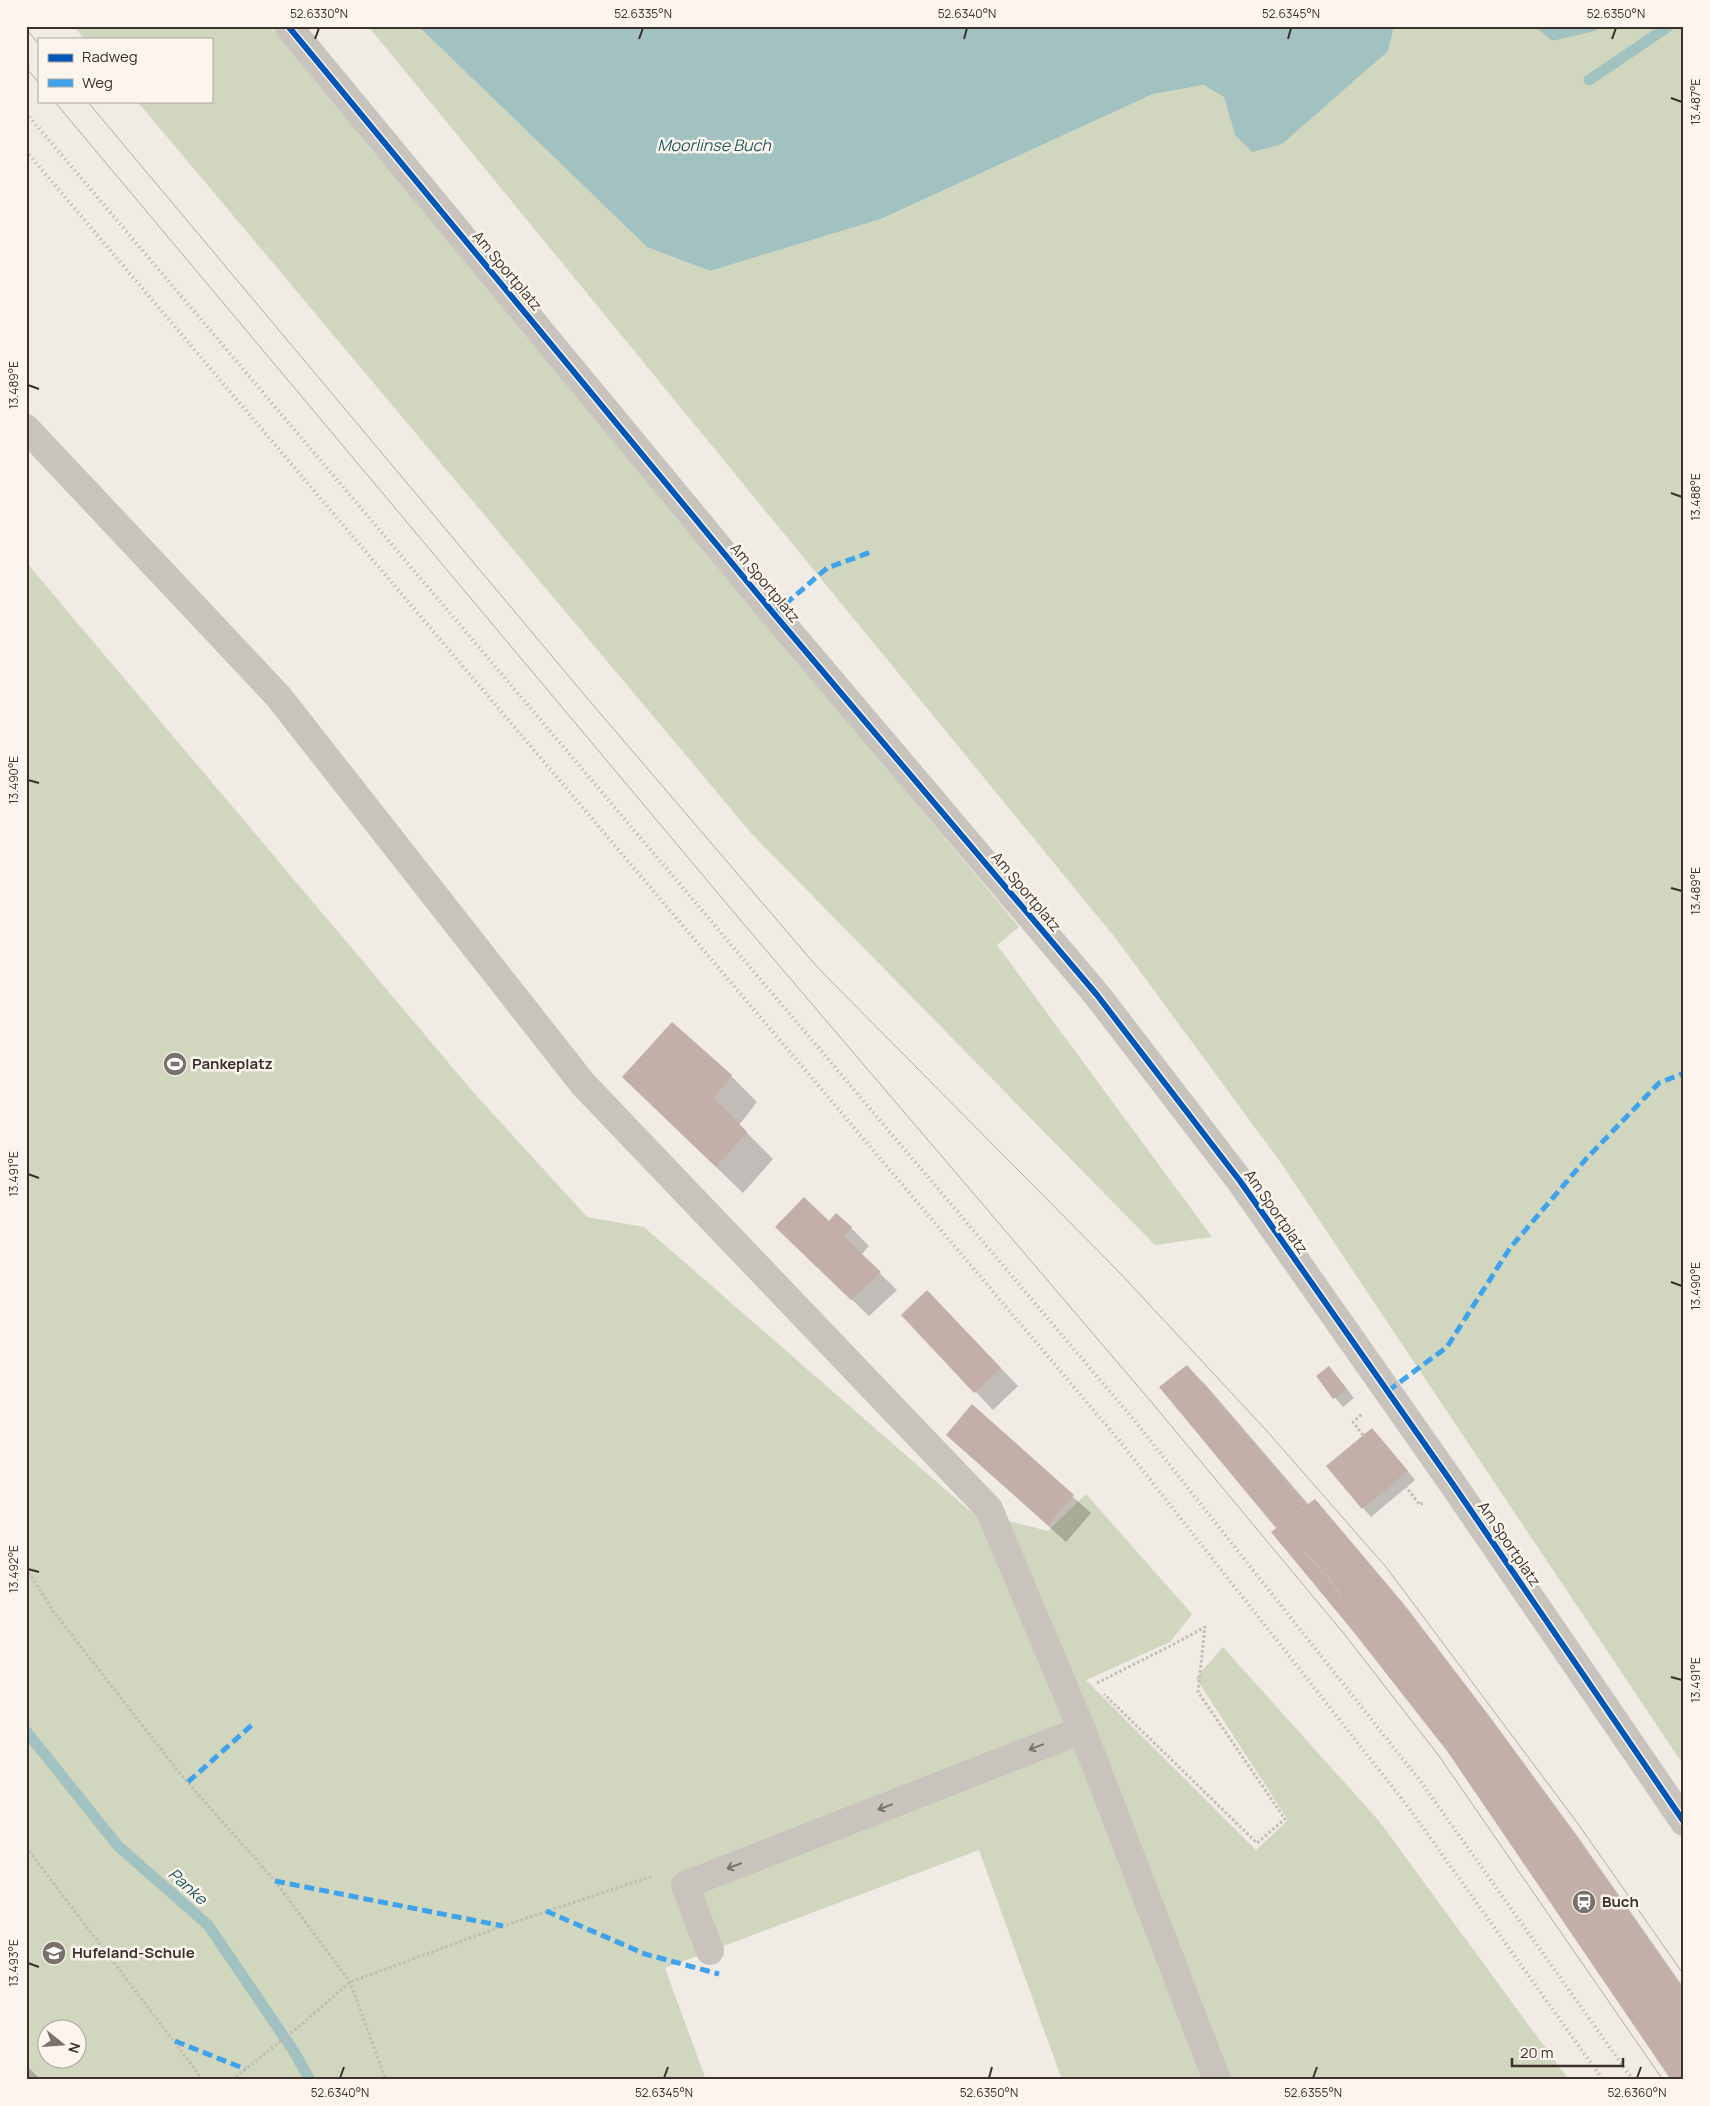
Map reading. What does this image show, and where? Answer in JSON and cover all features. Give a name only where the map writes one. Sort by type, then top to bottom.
[{"type":"street","name":"Am Sportplatz","points":[[288,26],[768,607],[1098,995],[1240,1182],[1447,1475],[1684,1822]]},
{"type":"street","points":[[26,428],[278,696],[583,1084],[989,1508],[1082,1730],[1217,2080]]},
{"type":"street","points":[[710,1951],[685,1885],[1082,1730]]},
{"type":"path","points":[[1305,1551],[1334,1586],[1341,1599]]},
{"type":"path","points":[[26,1568],[53,1611],[182,1776],[275,1881],[350,1982],[386,2080]]},
{"type":"path","points":[[1205,1626],[1198,1692],[1284,1819],[1257,1843],[1094,1684],[1174,1644],[1205,1626]]},
{"type":"path","points":[[26,1847],[203,2080]]},
{"type":"path","points":[[232,2080],[264,2056],[350,1982],[546,1911],[665,1872],[685,1885]]},
{"type":"green space","points":[[74,26],[270,26],[1019,927],[997,945],[1212,1237],[1155,1245],[752,834],[138,102],[212,102],[212,38],[83,38]]},
{"type":"green space","points":[[368,26],[418,26],[647,247],[710,271],[881,219],[1153,94],[1204,85],[1224,97],[1235,135],[1365,69],[1387,51],[1394,26],[1684,26],[1684,1766],[1281,1163],[1117,940]]},
{"type":"green space","points":[[26,562],[474,1093],[587,1217],[644,1227],[970,1511],[1048,1531],[1086,1494],[1192,1614],[1170,1642],[1086,1680],[1256,1850],[1288,1820],[1196,1678],[1223,1647],[1379,1821],[1569,2080],[1062,2080],[979,1850],[665,1968],[706,2080],[26,2080]]},
{"type":"water","name":"Moorlinse Buch","points":[[418,26],[1394,26],[1388,51],[1282,144],[1252,152],[1235,135],[1224,97],[1204,85],[1153,94],[881,219],[710,271],[647,247]]},
{"type":"building","points":[[672,1022],[732,1075],[714,1098],[747,1132],[716,1167],[622,1077]]},
{"type":"building","points":[[804,1197],[829,1221],[836,1213],[852,1227],[844,1237],[881,1272],[851,1300],[775,1227]]},
{"type":"building","points":[[927,1290],[1001,1368],[974,1393],[901,1315]]},
{"type":"building","points":[[1187,1365],[1306,1504],[1276,1528],[1159,1387]]},
{"type":"building","points":[[1329,1366],[1347,1389],[1333,1399],[1316,1376]]},
{"type":"building","points":[[972,1404],[1074,1495],[1048,1525],[946,1435]]},
{"type":"building","points":[[1372,1428],[1408,1471],[1362,1509],[1326,1466]]},
{"type":"building","points":[[1315,1499],[1402,1602],[1482,1707],[1570,1827],[1684,1990],[1684,2080],[1671,2080],[1447,1751],[1352,1630],[1271,1532]]},
{"type":"waterway","points":[[1543,26],[1554,35],[1593,26]]},
{"type":"waterway","points":[[1589,80],[1669,26]]},
{"type":"waterway","name":"Panke","points":[[26,1731],[118,1846],[208,1925],[293,2050],[310,2080]]},
{"type":"tram line","points":[[26,29],[38,43]]},
{"type":"tram line","points":[[26,68],[38,82]]},
{"type":"tram line","points":[[55,102],[742,922],[1153,1404],[1345,1635],[1439,1756],[1663,2080]]},
{"type":"tram line","points":[[88,102],[582,692],[818,968],[1119,1272],[1266,1430],[1386,1567],[1576,1821],[1684,1975]]},
{"type":"railway","points":[[26,113],[1134,1420],[1421,1782],[1633,2080]]},
{"type":"railway","points":[[26,151],[1118,1439],[1409,1808],[1603,2080]]},
{"type":"marked path","points":[[774,614],[827,568],[871,552]]},
{"type":"marked path","points":[[1388,1391],[1447,1347],[1510,1248],[1586,1159],[1659,1083],[1684,1073]]},
{"type":"marked path","points":[[188,1782],[253,1724]]},
{"type":"marked path","points":[[275,1881],[503,1926]]},
{"type":"marked path","points":[[546,1911],[645,1954],[719,1974]]},
{"type":"marked path","points":[[175,2041],[245,2069]]},
{"type":"cycle path","points":[[288,26],[774,614],[1097,995],[1240,1181],[1452,1483],[1684,1822]]},
{"type":"place","name":"Pankeplatz","points":[[175,1064]]},
{"type":"place","name":"Buch","points":[[1584,1902]]},
{"type":"place","name":"Hufeland-Schule","points":[[54,1953]]}]
